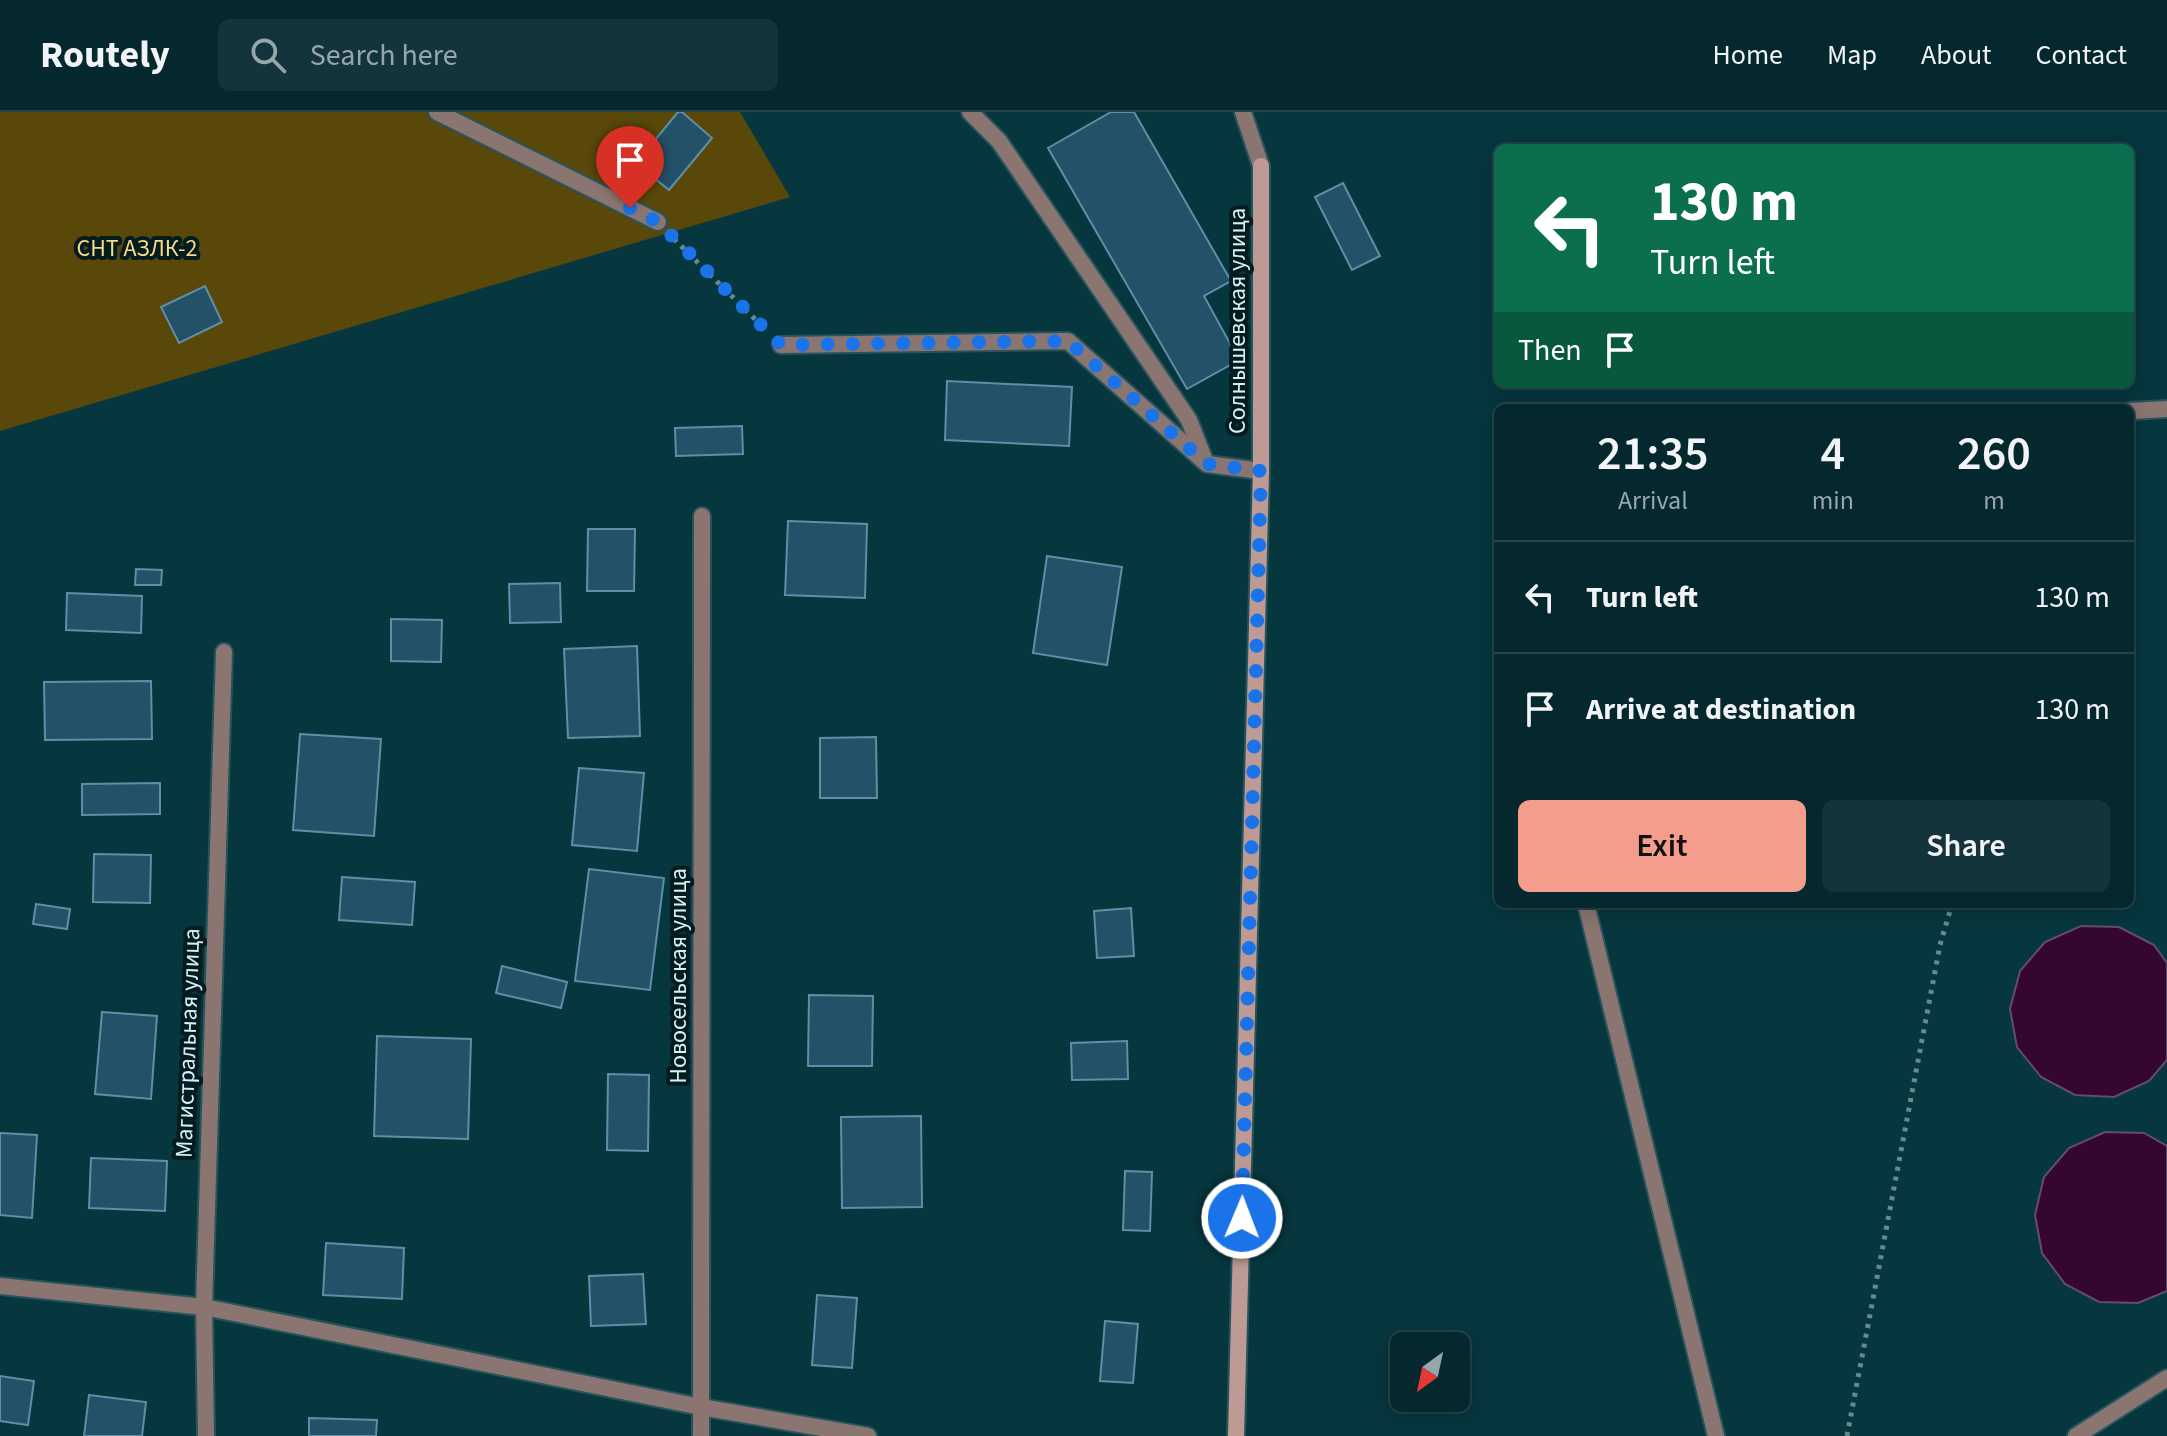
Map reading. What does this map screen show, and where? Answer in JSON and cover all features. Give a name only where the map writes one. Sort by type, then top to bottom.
[{"type":"street","points":[[437,112],[658,222]]},
{"type":"street","points":[[970,112],[999,141],[1181,407],[1207,464]]},
{"type":"street","name":"Солнышевская улица","points":[[1236,1436],[1261,471],[1261,166],[1243,112]]},
{"type":"street","points":[[781,345],[1068,341],[1207,464],[1261,471]]},
{"type":"street","points":[[2134,411],[2167,409]]},
{"type":"street","name":"Новосельская улица","points":[[701,1436],[702,516]]},
{"type":"street","name":"Магистральная улица","points":[[206,1436],[204,1307],[224,652]]},
{"type":"street","points":[[1587,908],[1716,1436]]},
{"type":"street","points":[[0,1286],[204,1307],[701,1407],[868,1436]]},
{"type":"street","points":[[2076,1436],[2167,1378]]},
{"type":"path","points":[[658,222],[781,345]]},
{"type":"path","points":[[1847,1436],[1940,945],[1951,908]]},
{"type":"green space","name":"СНТ АЗЛК-2","points":[[0,112],[740,112],[790,197],[0,431]]},
{"type":"shaded area","points":[[2081,926],[2119,927],[2154,945],[2167,963],[2167,1060],[2149,1081],[2114,1097],[2075,1095],[2041,1077],[2017,1047],[2010,1009],[2020,971],[2045,942]]},
{"type":"shaded area","points":[[2105,1132],[2144,1133],[2167,1146],[2167,1291],[2138,1303],[2099,1302],[2065,1284],[2042,1253],[2035,1215],[2044,1177],[2069,1148]]},
{"type":"building","points":[[678,112],[682,112],[712,138],[669,190],[636,163]]},
{"type":"building","points":[[1111,112],[1134,112],[1231,281],[1204,296],[1239,360],[1187,389],[1048,148]]},
{"type":"building","points":[[1343,183],[1380,256],[1352,270],[1315,197]]},
{"type":"building","points":[[205,286],[222,322],[179,343],[161,307]]},
{"type":"building","points":[[947,381],[1072,387],[1069,446],[945,440]]},
{"type":"building","points":[[742,426],[743,454],[676,456],[675,428]]},
{"type":"building","points":[[788,521],[867,524],[865,598],[785,595]]},
{"type":"building","points":[[588,529],[635,529],[634,591],[587,591]]},
{"type":"building","points":[[1047,556],[1122,567],[1107,665],[1033,653]]},
{"type":"building","points":[[136,569],[162,570],[161,585],[135,585]]},
{"type":"building","points":[[560,583],[561,622],[510,623],[509,584]]},
{"type":"building","points":[[67,593],[142,596],[141,633],[66,630]]},
{"type":"building","points":[[391,619],[442,620],[441,662],[391,661]]},
{"type":"building","points":[[637,646],[640,736],[568,738],[564,649]]},
{"type":"building","points":[[151,681],[152,739],[45,740],[44,682]]},
{"type":"building","points":[[300,734],[381,739],[374,836],[293,830]]},
{"type":"building","points":[[876,737],[877,798],[820,798],[820,738]]},
{"type":"building","points":[[579,768],[644,773],[637,851],[572,845]]},
{"type":"building","points":[[160,783],[160,814],[82,815],[82,784]]},
{"type":"building","points":[[94,854],[151,855],[150,903],[93,902]]},
{"type":"building","points":[[589,869],[664,878],[650,990],[575,981]]},
{"type":"building","points":[[342,877],[415,882],[412,925],[339,920]]},
{"type":"building","points":[[36,904],[70,909],[67,929],[33,924]]},
{"type":"building","points":[[1131,908],[1134,956],[1097,958],[1094,911]]},
{"type":"building","points":[[502,966],[567,982],[561,1008],[496,993]]},
{"type":"building","points":[[809,995],[873,996],[872,1066],[808,1066]]},
{"type":"building","points":[[102,1012],[157,1016],[151,1099],[95,1094]]},
{"type":"building","points":[[377,1036],[471,1039],[468,1139],[374,1136]]},
{"type":"building","points":[[1127,1041],[1128,1079],[1072,1080],[1071,1043]]},
{"type":"building","points":[[608,1074],[649,1075],[648,1151],[607,1150]]},
{"type":"building","points":[[921,1116],[922,1207],[842,1208],[841,1117]]},
{"type":"building","points":[[0,1133],[37,1135],[32,1218],[0,1215]]},
{"type":"building","points":[[91,1158],[167,1161],[165,1211],[89,1208]]},
{"type":"building","points":[[1125,1171],[1152,1172],[1150,1231],[1123,1230]]},
{"type":"building","points":[[326,1243],[404,1248],[402,1299],[323,1295]]},
{"type":"building","points":[[643,1274],[646,1324],[591,1326],[589,1276]]},
{"type":"building","points":[[817,1295],[857,1298],[852,1368],[812,1365]]},
{"type":"building","points":[[1105,1321],[1138,1324],[1133,1383],[1100,1381]]},
{"type":"building","points":[[0,1376],[34,1381],[28,1425],[0,1421]]},
{"type":"building","points":[[89,1395],[146,1402],[142,1436],[84,1436]]},
{"type":"building","points":[[309,1418],[377,1420],[376,1436],[309,1436]]},
{"type":"route","points":[[630,208],[658,222],[781,345],[1068,341],[1207,464],[1261,471],[1242,1218]]}]
